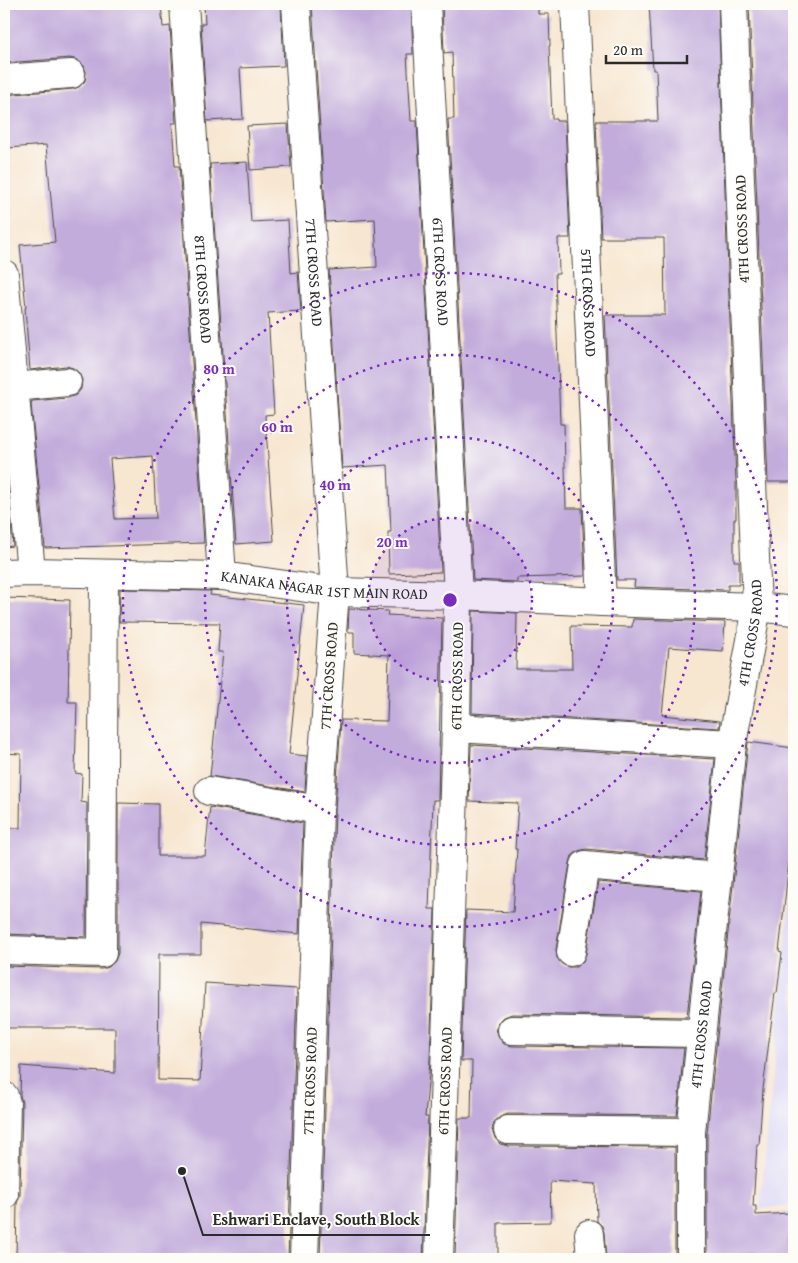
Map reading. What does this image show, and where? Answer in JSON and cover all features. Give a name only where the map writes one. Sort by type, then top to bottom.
[{"type":"street","name":"8TH CROSS ROAD","points":[[184,4],[222,576]]},
{"type":"street","name":"7TH CROSS ROAD","points":[[296,4],[335,592],[319,810],[304,1259]]},
{"type":"street","name":"6TH CROSS ROAD","points":[[426,4],[458,595],[456,728],[439,1259]]},
{"type":"street","name":"5TH CROSS ROAD","points":[[574,4],[602,602]]},
{"type":"street","name":"4TH CROSS ROAD","points":[[691,1259],[691,1132],[701,1033],[732,744],[757,608],[733,4]]},
{"type":"street","points":[[4,79],[71,74]]},
{"type":"street","points":[[4,274],[9,388],[31,572]]},
{"type":"street","points":[[9,388],[67,382]]},
{"type":"street","name":"KANAKA NAGAR 1ST MAIN ROAD","points":[[4,573],[222,576],[335,592],[458,595],[794,611]]},
{"type":"street","points":[[4,950],[102,953],[104,574]]},
{"type":"street","points":[[456,728],[732,744]]},
{"type":"street","points":[[209,791],[319,810]]},
{"type":"street","points":[[572,952],[585,865],[718,878]]},
{"type":"street","points":[[512,1030],[701,1033]]},
{"type":"street","points":[[4,1096],[6,1104],[4,1195]]},
{"type":"street","points":[[508,1130],[691,1132]]},
{"type":"shaded area","points":[[794,857],[794,1204],[760,1209]]},
{"type":"building","points":[[4,4],[161,4],[163,27],[170,26],[176,123],[172,123],[175,166],[179,166],[204,543],[45,548],[31,404],[32,401],[68,398],[76,395],[81,389],[82,380],[79,373],[73,368],[66,366],[30,370],[20,245],[55,242],[46,145],[8,148],[4,95],[73,89],[79,87],[85,81],[86,72],[84,66],[78,60],[70,58],[5,63]],"holes":[[[153,456],[156,518],[115,519],[110,459]]]},
{"type":"building","points":[[204,4],[281,4],[284,66],[240,68],[243,119],[207,121],[201,24],[205,24]]},
{"type":"building","points":[[312,4],[411,4],[413,54],[407,54],[411,121],[417,121],[441,572],[389,574],[388,532],[391,532],[388,465],[342,468],[329,270],[377,267],[375,219],[326,222]]},
{"type":"building","points":[[442,4],[538,4],[538,14],[549,14],[552,119],[565,121],[570,238],[558,238],[559,274],[555,274],[560,424],[564,424],[566,508],[582,508],[585,576],[517,578],[517,582],[473,580],[448,119],[454,119],[452,52],[444,53]]},
{"type":"building","points":[[649,4],[718,4],[736,483],[734,561],[739,561],[739,585],[728,585],[728,590],[634,587],[635,580],[617,580],[605,315],[665,315],[664,238],[601,238],[596,121],[658,121],[656,70],[653,70]]},
{"type":"building","points":[[749,4],[794,4],[794,482],[768,482]]},
{"type":"building","points":[[288,124],[291,167],[250,170],[247,126]]},
{"type":"building","points":[[247,162],[251,222],[288,220],[291,273],[298,272],[301,311],[268,313],[274,414],[265,415],[274,541],[236,544],[210,164]]},
{"type":"building","points":[[4,471],[6,471],[13,546],[4,547]]},
{"type":"building","points":[[120,589],[211,591],[210,595],[304,605],[289,754],[307,756],[305,792],[210,776],[223,652],[218,652],[220,623],[119,622]]},
{"type":"building","points":[[4,598],[70,600],[68,702],[77,702],[75,773],[82,774],[81,802],[87,803],[86,937],[4,934],[4,828],[20,828],[21,754],[4,753]]},
{"type":"building","points":[[349,609],[388,611],[387,615],[442,618],[438,800],[433,800],[429,909],[435,909],[430,1061],[425,1117],[428,1117],[423,1259],[320,1259],[335,811],[341,720],[387,721],[389,655],[354,653],[354,632],[348,632]]},
{"type":"building","points":[[473,611],[517,613],[516,669],[572,669],[571,626],[632,627],[633,619],[725,622],[723,651],[669,647],[662,715],[720,721],[719,728],[472,713]]},
{"type":"building","points":[[748,742],[794,748],[794,845],[791,845],[779,952],[782,953],[763,1089],[753,1206],[756,1206],[756,1215],[789,1213],[791,1259],[764,1259],[764,1254],[707,1255],[707,1133]]},
{"type":"building","points":[[471,745],[715,759],[704,860],[586,849],[578,851],[572,856],[570,863],[556,950],[557,958],[568,967],[576,967],[583,961],[586,954],[598,882],[701,891],[687,1017],[512,1014],[504,1017],[496,1029],[499,1038],[504,1044],[512,1046],[684,1048],[677,1116],[508,1114],[494,1122],[492,1129],[495,1138],[500,1144],[508,1146],[675,1147],[675,1255],[673,1255],[673,1258],[606,1259],[604,1232],[602,1226],[597,1221],[596,1184],[550,1181],[551,1222],[498,1223],[498,1259],[455,1259],[459,1118],[471,1118],[472,1061],[461,1061],[466,910],[513,912],[517,849],[515,849],[518,803],[469,801]]},
{"type":"building","points":[[118,803],[158,804],[158,856],[205,856],[210,807],[303,823],[299,934],[201,924],[201,954],[159,954],[158,1080],[200,1081],[205,983],[297,989],[288,1259],[16,1259],[17,1203],[20,1195],[21,1066],[115,1073],[115,1028],[4,1028],[4,966],[102,969],[109,967],[115,961],[118,953]]},
{"type":"place","name":"Eshwari Enclave, South Block","points":[[182,1171]]}]
